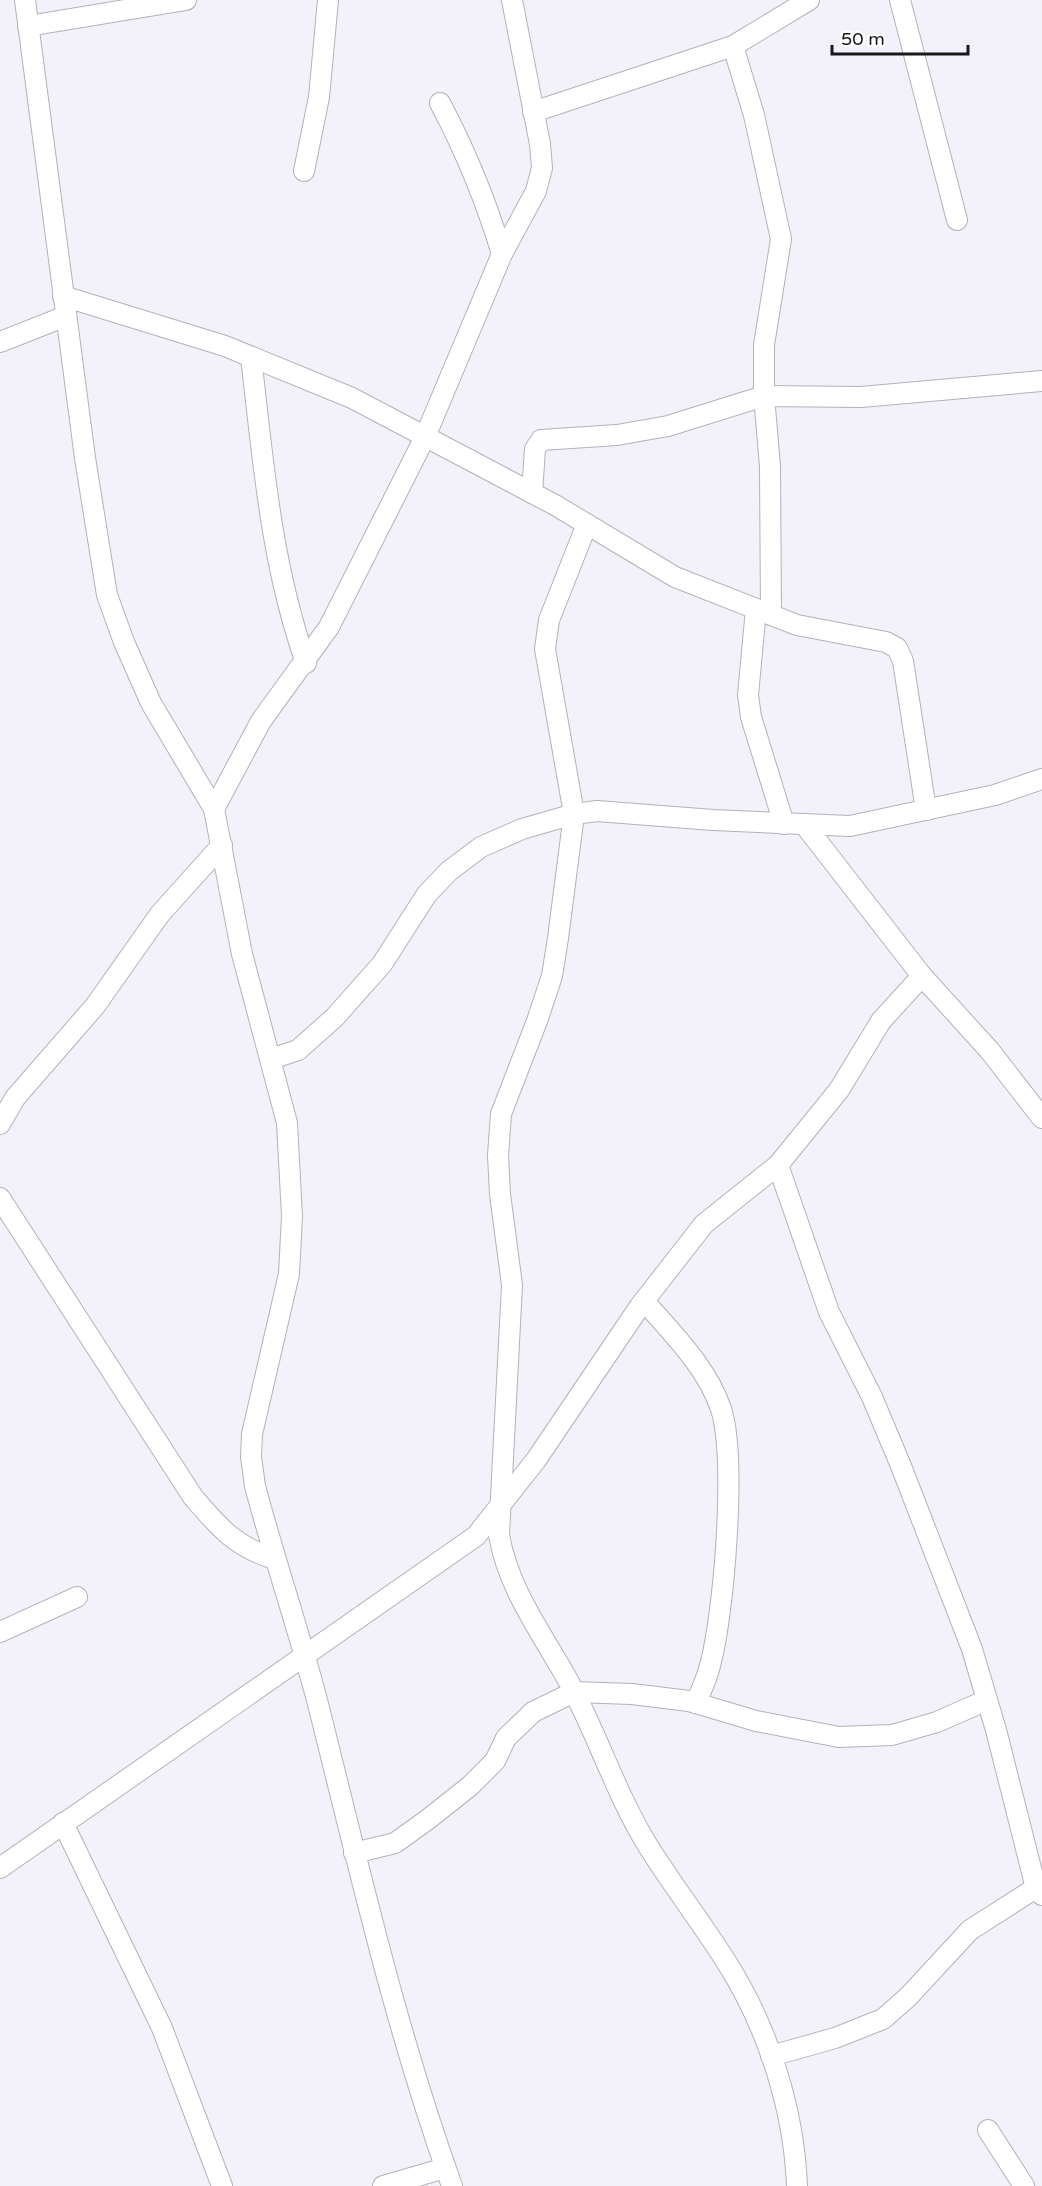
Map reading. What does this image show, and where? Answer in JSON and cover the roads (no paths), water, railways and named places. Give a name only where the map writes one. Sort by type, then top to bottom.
[{"type":"street","points":[[25,0],[63,296],[107,595],[124,642],[151,703],[214,809],[242,954],[287,1123],[292,1216],[289,1274],[252,1434],[251,1457],[255,1486],[274,1559],[304,1656],[354,1853],[425,2106],[449,2177],[383,2186]]},
{"type":"street","points":[[28,26],[186,0]]},
{"type":"street","points":[[304,171],[319,97],[328,0]]},
{"type":"street","points":[[214,809],[261,721],[306,663],[329,627],[425,437],[502,254],[536,191],[542,168],[512,0]]},
{"type":"street","points":[[533,112],[733,46],[808,0]]},
{"type":"street","points":[[900,0],[957,220]]},
{"type":"street","points":[[733,46],[754,115],[781,239],[764,345],[764,396],[770,466],[764,612],[748,695],[758,741],[784,824]]},
{"type":"street","points":[[440,103],[462,144],[486,203],[502,254]]},
{"type":"street","points":[[63,296],[251,357],[352,398],[532,493],[675,577],[797,625],[886,642],[897,648],[903,661],[927,810]]},
{"type":"street","points":[[0,342],[66,316]]},
{"type":"street","points":[[251,357],[268,504],[279,567],[290,618],[306,663]]},
{"type":"street","points":[[532,493],[535,449],[541,440],[617,435],[658,428],[764,396],[861,396],[1042,381]]},
{"type":"street","points":[[587,524],[549,620],[545,649],[574,814],[552,975],[501,1114],[498,1155],[500,1194],[512,1285],[500,1535],[504,1564],[574,1692],[621,1798],[648,1846],[729,1965],[767,2042],[788,2114],[797,2186]]},
{"type":"street","points":[[271,1059],[298,1050],[335,1017],[382,964],[427,894],[449,871],[481,847],[522,829],[574,814],[630,812],[784,824],[850,826],[995,795],[1042,779]]},
{"type":"street","points":[[804,824],[922,976],[990,1051],[1042,1118]]},
{"type":"street","points":[[0,1124],[15,1098],[102,997],[160,914],[222,845]]},
{"type":"street","points":[[0,1868],[476,1536],[536,1460],[644,1301],[704,1224],[778,1165],[839,1090],[881,1021],[922,976]]},
{"type":"street","points":[[771,2056],[836,2038],[883,2019],[908,1997],[970,1930],[1040,1889],[972,1649],[906,1477],[872,1397],[829,1312],[778,1165]]},
{"type":"street","points":[[0,1198],[193,1497],[226,1535],[249,1551],[274,1559]]},
{"type":"street","points":[[644,1301],[679,1341],[711,1388],[721,1410],[725,1437],[728,1491],[720,1601],[710,1669],[696,1703]]},
{"type":"street","points":[[0,1632],[77,1597]]},
{"type":"street","points":[[354,1853],[395,1843],[427,1820],[470,1786],[495,1761],[506,1738],[533,1712],[574,1692],[632,1694],[696,1703],[756,1721],[839,1737],[892,1735],[937,1722],[987,1700]]},
{"type":"street","points":[[63,1823],[162,2028],[222,2186]]},
{"type":"street","points":[[988,2130],[1024,2186]]}]
